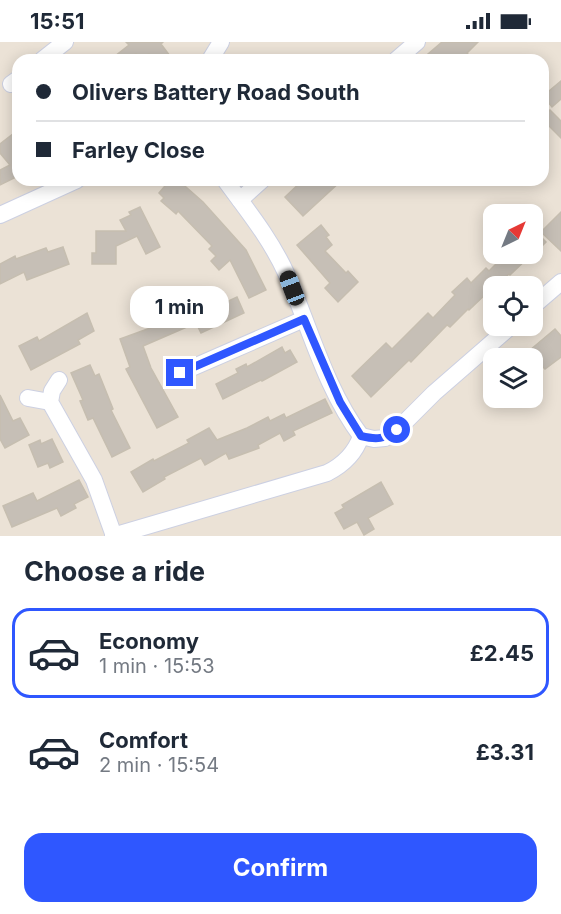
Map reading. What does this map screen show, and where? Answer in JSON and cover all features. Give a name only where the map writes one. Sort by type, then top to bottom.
[{"type":"street","points":[[53,54],[65,42]]},
{"type":"street","points":[[403,54],[417,42]]},
{"type":"street","points":[[0,215],[64,186]]},
{"type":"street","points":[[59,380],[52,391],[50,402],[94,480],[113,536],[327,473],[349,458],[359,445],[361,436],[340,402],[286,272],[268,238],[230,186]]},
{"type":"street","points":[[240,200],[255,186]]},
{"type":"street","points":[[543,298],[561,282]]},
{"type":"street","points":[[180,373],[304,319]]},
{"type":"street","points":[[361,436],[374,439],[385,438],[397,430],[434,393],[500,336]]},
{"type":"street","points":[[28,398],[50,402]]},
{"type":"building","points":[[126,42],[163,42],[161,44],[168,54],[118,54],[129,45]]},
{"type":"building","points":[[442,42],[478,42],[468,54],[428,54]]},
{"type":"building","points":[[561,81],[561,99],[552,107],[549,103],[549,91]]},
{"type":"building","points":[[549,111],[561,121],[561,138],[549,126]]},
{"type":"building","points":[[12,135],[12,179],[0,185],[0,170],[10,165],[0,153],[0,144]]},
{"type":"building","points":[[165,186],[185,186],[203,202],[246,250],[266,290],[249,298],[230,260],[219,270],[211,261],[216,256],[209,249],[212,246],[178,211],[176,214],[161,201],[164,198],[159,193]]},
{"type":"building","points":[[297,186],[336,186],[303,216],[285,197]]},
{"type":"building","points":[[140,207],[160,247],[146,254],[137,236],[116,246],[116,264],[92,264],[92,253],[96,253],[96,231],[126,231],[120,220],[131,215],[129,212]]},
{"type":"building","points":[[561,212],[561,251],[543,234],[543,230]]},
{"type":"building","points":[[321,225],[329,235],[326,237],[332,245],[325,251],[358,282],[338,302],[325,288],[330,283],[297,245]]},
{"type":"building","points":[[63,247],[69,264],[27,280],[24,272],[0,284],[0,264],[15,256],[16,259],[46,248],[48,252]]},
{"type":"building","points":[[496,264],[522,264],[507,276],[483,276],[483,297],[450,327],[447,325],[411,362],[409,360],[371,397],[352,376],[386,343],[392,349],[428,313],[433,318],[455,295],[452,292],[467,278],[471,283],[486,268],[489,271]]},
{"type":"building","points":[[237,297],[244,313],[201,333],[196,323],[143,346],[151,368],[178,417],[157,428],[126,369],[130,367],[120,339],[153,327],[151,324],[187,308],[189,313],[216,301],[218,306]]},
{"type":"building","points":[[87,313],[94,331],[78,340],[80,344],[31,370],[19,346],[37,337],[39,341]]},
{"type":"building","points":[[555,329],[561,336],[561,357],[545,369],[543,367],[543,348],[532,348]]},
{"type":"building","points":[[282,347],[285,353],[290,350],[297,362],[223,399],[216,384],[238,373],[236,369],[246,364],[247,367]]},
{"type":"building","points":[[90,365],[95,376],[99,374],[113,409],[111,410],[130,448],[112,457],[93,418],[88,420],[80,401],[83,400],[71,373]]},
{"type":"building","points":[[0,395],[13,421],[20,418],[29,435],[5,448],[0,439]]},
{"type":"building","points":[[325,399],[332,413],[293,431],[295,435],[284,441],[280,433],[258,445],[259,448],[229,459],[226,453],[205,465],[201,458],[164,477],[165,479],[143,492],[131,472],[189,443],[187,440],[209,428],[217,440],[268,417],[270,421],[284,414],[286,418]]},
{"type":"building","points":[[52,439],[63,462],[50,468],[48,463],[38,467],[29,445],[40,440],[41,444]]},
{"type":"building","points":[[79,480],[88,497],[74,504],[76,508],[61,516],[57,508],[12,527],[3,506],[33,493],[37,501]]},
{"type":"building","points":[[381,482],[393,504],[368,518],[374,529],[364,535],[357,522],[344,529],[335,513],[344,508],[342,505]]},
{"type":"route","points":[[180,373],[304,319],[340,402],[361,436],[374,439],[385,438],[397,430]]}]
